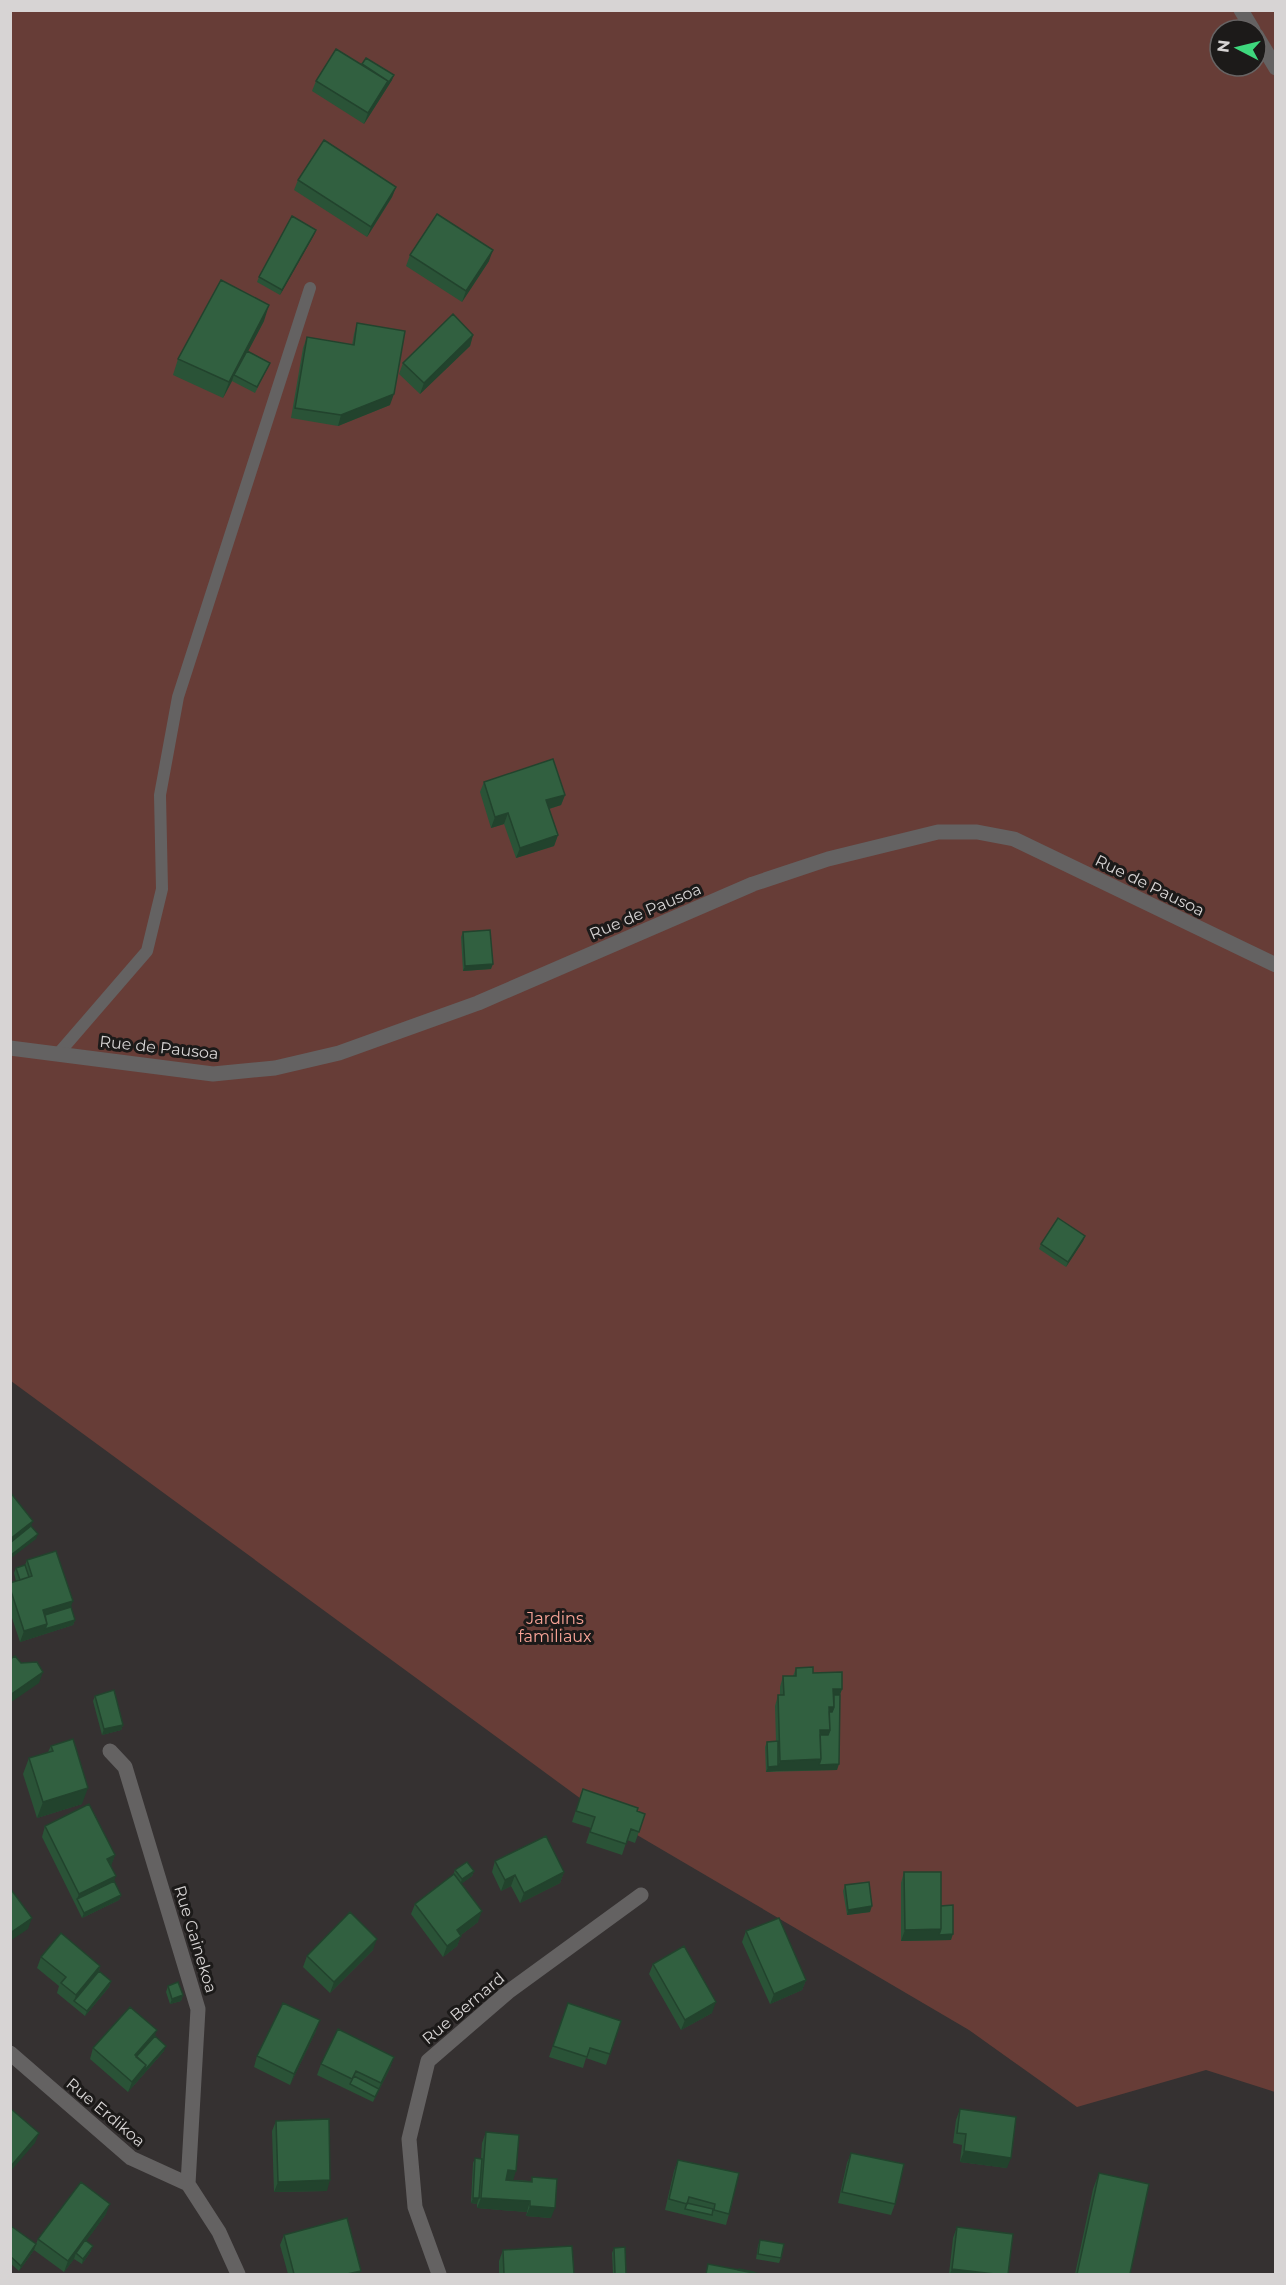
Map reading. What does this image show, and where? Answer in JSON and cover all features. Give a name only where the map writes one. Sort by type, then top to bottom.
[{"type":"street","name":"Rue de Pausoa","points":[[10,1048],[213,1074],[275,1068],[339,1053],[478,1004],[753,884],[828,859],[938,832],[977,832],[1014,839],[1275,965]]},
{"type":"street","name":"Rue Gainekoa","points":[[110,1751],[125,1767],[198,2008],[188,2184]]},
{"type":"street","name":"Rue Bernard","points":[[439,2274],[415,2207],[409,2139],[428,2061],[508,1992],[641,1895]]},
{"type":"street","name":"Rue Erdikoa","points":[[10,2053],[131,2158],[188,2184]]},
{"type":"street","points":[[188,2184],[219,2232],[238,2274]]},
{"type":"lane","points":[[58,1054],[147,951],[162,889],[160,795],[178,697],[310,288]]},
{"type":"green space","name":"Jardins familiaux","points":[[11,11],[1275,11],[1275,2092],[1206,2070],[1077,2107],[969,2030],[603,1815],[11,1381]]},
{"type":"building","points":[[336,49],[388,81],[368,113],[316,81]]},
{"type":"building","points":[[366,58],[394,75],[386,86],[388,81],[362,64]]},
{"type":"building","points":[[324,140],[396,187],[371,227],[298,180]]},
{"type":"building","points":[[437,214],[493,250],[466,291],[410,255]]},
{"type":"building","points":[[292,216],[316,230],[282,290],[259,277]]},
{"type":"building","points":[[221,280],[269,305],[229,382],[178,359]]},
{"type":"building","points":[[453,314],[473,335],[424,383],[403,363]]},
{"type":"building","points":[[357,323],[405,331],[394,394],[341,415],[295,408],[307,337],[354,345]]},
{"type":"building","points":[[247,351],[270,363],[257,387],[234,375]]},
{"type":"building","points":[[553,759],[565,795],[546,800],[558,835],[520,848],[508,813],[495,817],[484,782]]},
{"type":"building","points":[[490,930],[493,964],[465,966],[463,932]]},
{"type":"building","points":[[1058,1218],[1085,1236],[1068,1262],[1041,1244]]},
{"type":"building","points":[[10,1492],[33,1521],[10,1539]]},
{"type":"building","points":[[31,1526],[38,1534],[11,1555],[10,1543]]},
{"type":"building","points":[[56,1551],[73,1601],[43,1610],[47,1624],[24,1631],[10,1583],[32,1576],[27,1560]]},
{"type":"building","points":[[25,1565],[29,1577],[20,1580],[16,1568]]},
{"type":"building","points":[[71,1607],[75,1620],[45,1629],[47,1624],[45,1615]]},
{"type":"building","points":[[15,1656],[21,1663],[37,1662],[43,1672],[10,1695],[10,1659]]},
{"type":"building","points":[[813,1667],[813,1673],[842,1672],[842,1689],[833,1689],[834,1707],[829,1707],[830,1730],[820,1730],[821,1759],[780,1761],[778,1695],[784,1695],[783,1676],[796,1676],[796,1668]]},
{"type":"building","points":[[114,1690],[123,1725],[104,1729],[95,1696]]},
{"type":"building","points":[[834,1695],[840,1695],[839,1764],[819,1765],[820,1735],[828,1735],[830,1730],[829,1712],[832,1712],[834,1707]]},
{"type":"building","points":[[73,1739],[88,1788],[43,1802],[29,1758],[53,1751],[51,1746]]},
{"type":"building","points":[[778,1741],[778,1766],[768,1767],[767,1742]]},
{"type":"building","points":[[583,1789],[638,1808],[637,1811],[645,1814],[639,1832],[631,1829],[626,1844],[590,1832],[595,1817],[576,1811]]},
{"type":"building","points":[[89,1804],[115,1855],[107,1859],[116,1876],[79,1894],[45,1826]]},
{"type":"building","points":[[546,1836],[564,1872],[524,1893],[515,1875],[505,1880],[495,1861]]},
{"type":"building","points":[[467,1862],[474,1871],[462,1879],[455,1870]]},
{"type":"building","points":[[904,1872],[941,1872],[941,1929],[905,1930]]},
{"type":"building","points":[[454,1874],[482,1911],[457,1930],[461,1936],[447,1946],[415,1904]]},
{"type":"building","points":[[114,1881],[121,1895],[84,1913],[77,1899]]},
{"type":"building","points":[[869,1882],[872,1906],[848,1910],[845,1885]]},
{"type":"building","points":[[10,1888],[32,1918],[10,1933]]},
{"type":"building","points":[[953,1905],[953,1934],[939,1935],[941,1906]]},
{"type":"building","points":[[350,1912],[377,1939],[334,1982],[307,1956]]},
{"type":"building","points":[[779,1918],[806,1980],[774,1994],[746,1931]]},
{"type":"building","points":[[61,1933],[100,1966],[76,1995],[61,1983],[66,1977],[41,1957]]},
{"type":"building","points":[[684,1946],[716,2002],[685,2020],[653,1964]]},
{"type":"building","points":[[99,1971],[111,1981],[87,2011],[74,2001]]},
{"type":"building","points":[[178,1982],[183,1995],[172,1999],[168,1986]]},
{"type":"building","points":[[283,2003],[320,2020],[294,2074],[257,2056]]},
{"type":"building","points":[[568,2003],[621,2021],[610,2054],[590,2048],[587,2057],[553,2046]]},
{"type":"building","points":[[130,2007],[157,2030],[135,2055],[146,2065],[132,2082],[93,2048]]},
{"type":"building","points":[[338,2029],[394,2057],[381,2083],[356,2071],[352,2079],[321,2064]]},
{"type":"building","points":[[155,2036],[166,2046],[144,2071],[146,2065],[136,2057]]},
{"type":"building","points":[[354,2076],[379,2089],[375,2097],[350,2084]]},
{"type":"building","points":[[10,2108],[39,2133],[11,2166],[10,2165]]},
{"type":"building","points":[[960,2109],[1016,2117],[1011,2158],[964,2151],[966,2134],[957,2133]]},
{"type":"building","points":[[329,2119],[330,2180],[278,2182],[276,2121]]},
{"type":"building","points":[[486,2132],[519,2135],[516,2171],[508,2170],[506,2180],[532,2182],[532,2177],[557,2179],[555,2208],[530,2206],[530,2201],[481,2198]]},
{"type":"building","points":[[851,2153],[904,2164],[895,2204],[842,2192]]},
{"type":"building","points":[[475,2158],[482,2159],[479,2198],[473,2198]]},
{"type":"building","points":[[678,2160],[739,2173],[729,2214],[714,2210],[715,2204],[689,2197],[687,2204],[669,2199]]},
{"type":"building","points":[[1099,2173],[1149,2184],[1130,2274],[1077,2274]]},
{"type":"building","points":[[81,2182],[110,2204],[68,2261],[38,2239]]},
{"type":"building","points":[[687,2203],[713,2209],[712,2215],[685,2209]]},
{"type":"building","points":[[347,2218],[361,2271],[347,2274],[294,2274],[284,2235]]},
{"type":"building","points":[[11,2226],[36,2244],[21,2266],[10,2256]]},
{"type":"building","points":[[957,2227],[1013,2234],[1008,2274],[952,2269]]},
{"type":"building","points":[[85,2240],[93,2246],[83,2259],[76,2253]]},
{"type":"building","points":[[760,2240],[784,2244],[781,2258],[758,2254]]},
{"type":"building","points":[[572,2246],[574,2274],[504,2274],[503,2250]]},
{"type":"building","points":[[625,2247],[626,2274],[615,2274],[614,2248]]},
{"type":"building","points":[[708,2264],[760,2274],[706,2274]]}]
